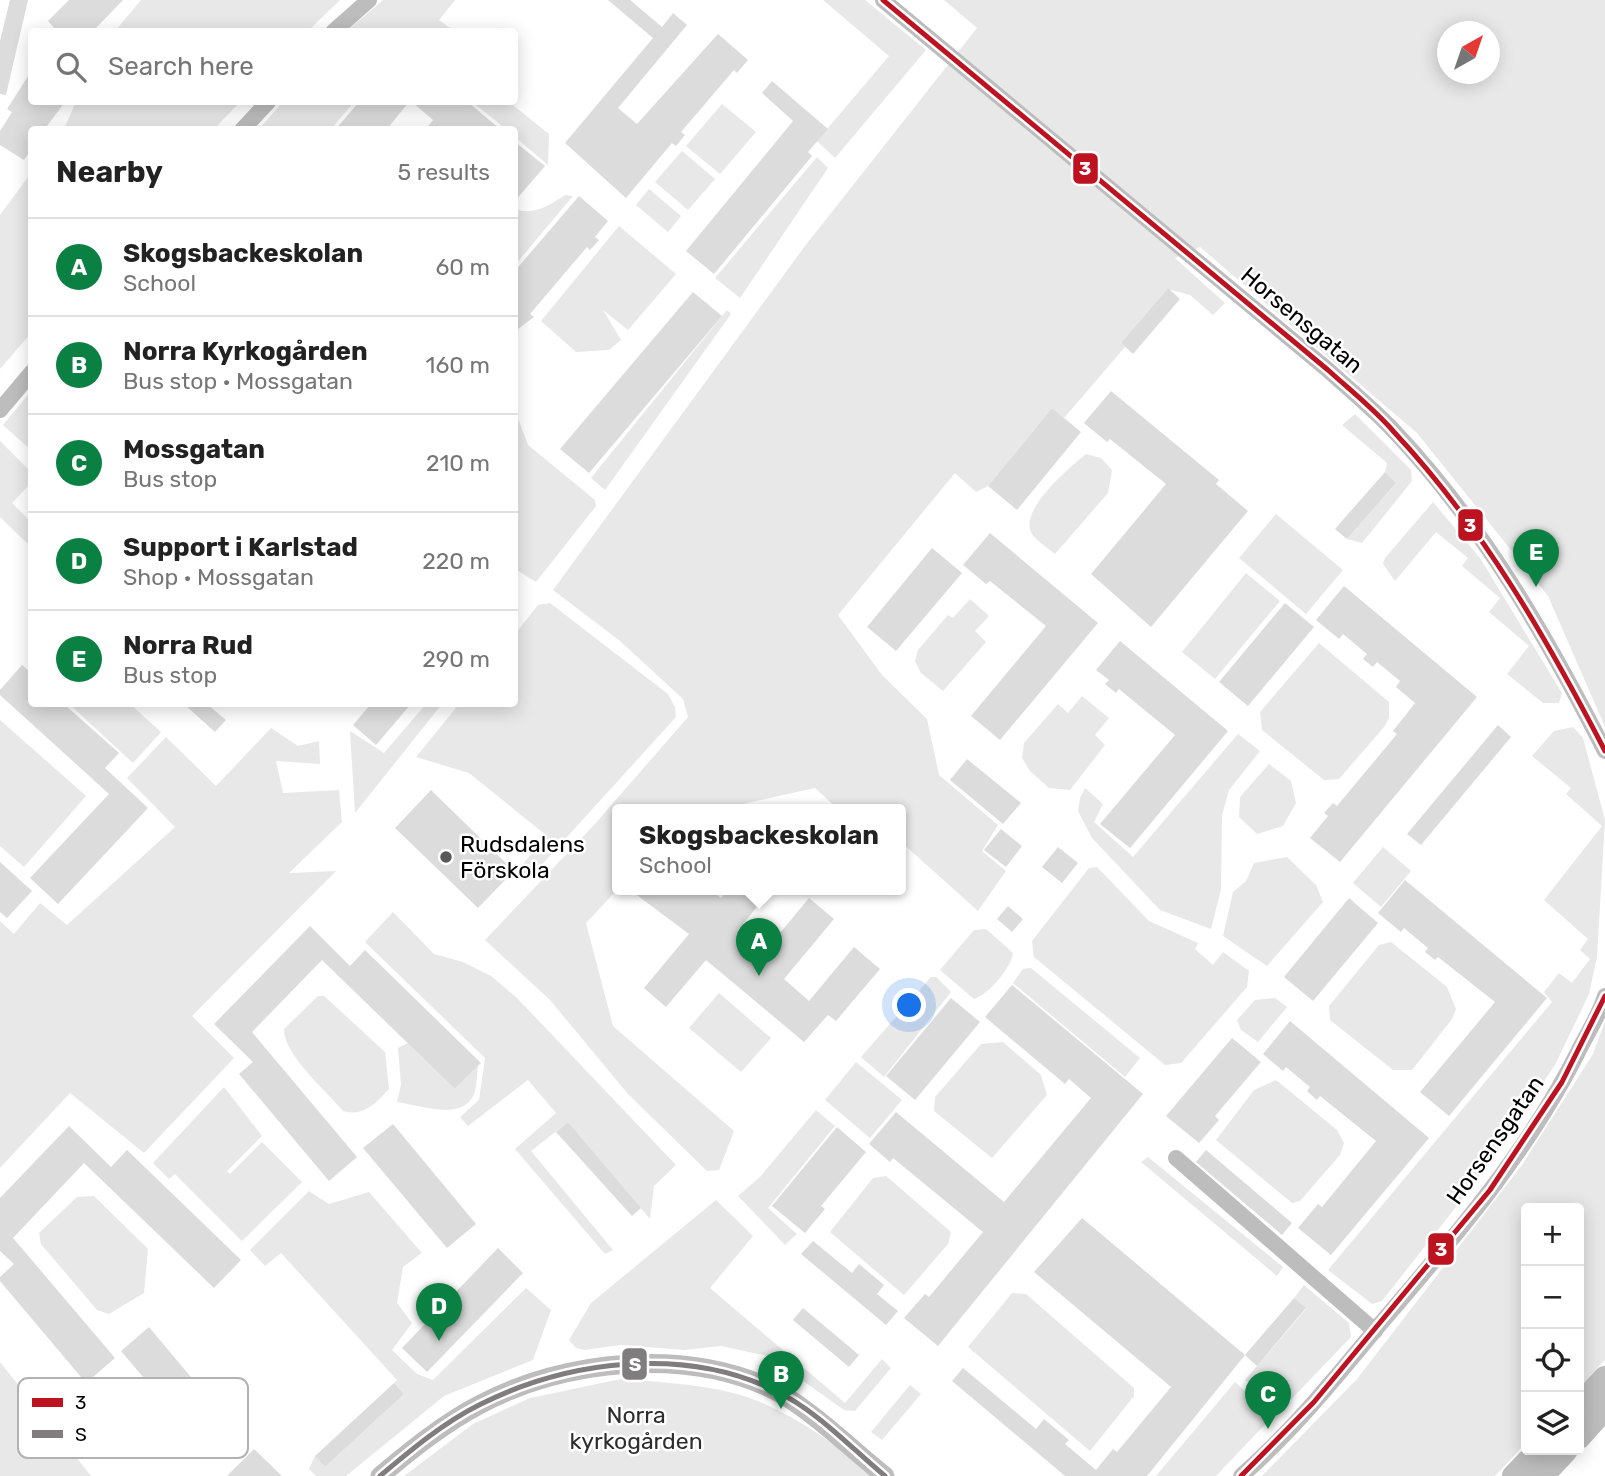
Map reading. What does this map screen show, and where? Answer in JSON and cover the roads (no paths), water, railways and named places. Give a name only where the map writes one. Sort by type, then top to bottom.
[{"type":"main road","points":[[1584,1401],[1605,1378]]},
{"type":"main road","points":[[1584,1431],[1605,1408]]},
{"type":"main road","points":[[1514,1476],[1534,1455]]},
{"type":"main road","points":[[1542,1476],[1561,1455]]},
{"type":"street","points":[[338,28],[369,0]]},
{"type":"street","name":"Horsensgatan","points":[[883,0],[1317,361],[1394,431],[1468,520],[1537,623],[1605,751]]},
{"type":"street","points":[[246,126],[265,105]]},
{"type":"street","points":[[0,410],[28,377]]},
{"type":"street","name":"Horsensgatan","points":[[1241,1476],[1270,1451],[1375,1331],[1504,1170],[1564,1083],[1605,996]]},
{"type":"street","points":[[1176,1158],[1375,1331]]},
{"type":"street","points":[[380,1476],[429,1436],[480,1404],[552,1375],[595,1368],[651,1366],[720,1372],[749,1380],[779,1393],[885,1476]]},
{"type":"place","name":"Norra Rud","points":[[1536,587]]},
{"type":"place","name":"Rudsdalens Förskola","points":[[446,857]]},
{"type":"place","name":"Skogsbackeskolan","points":[[759,976]]},
{"type":"place","name":"Support i Karlstad","points":[[439,1341]]},
{"type":"place","name":"Norra Kyrkogården","points":[[781,1409]]},
{"type":"place","name":"Mossgatan","points":[[1268,1429]]},
{"type":"park label","name":"Norra kyrkogården","points":[[636,1428]]}]
